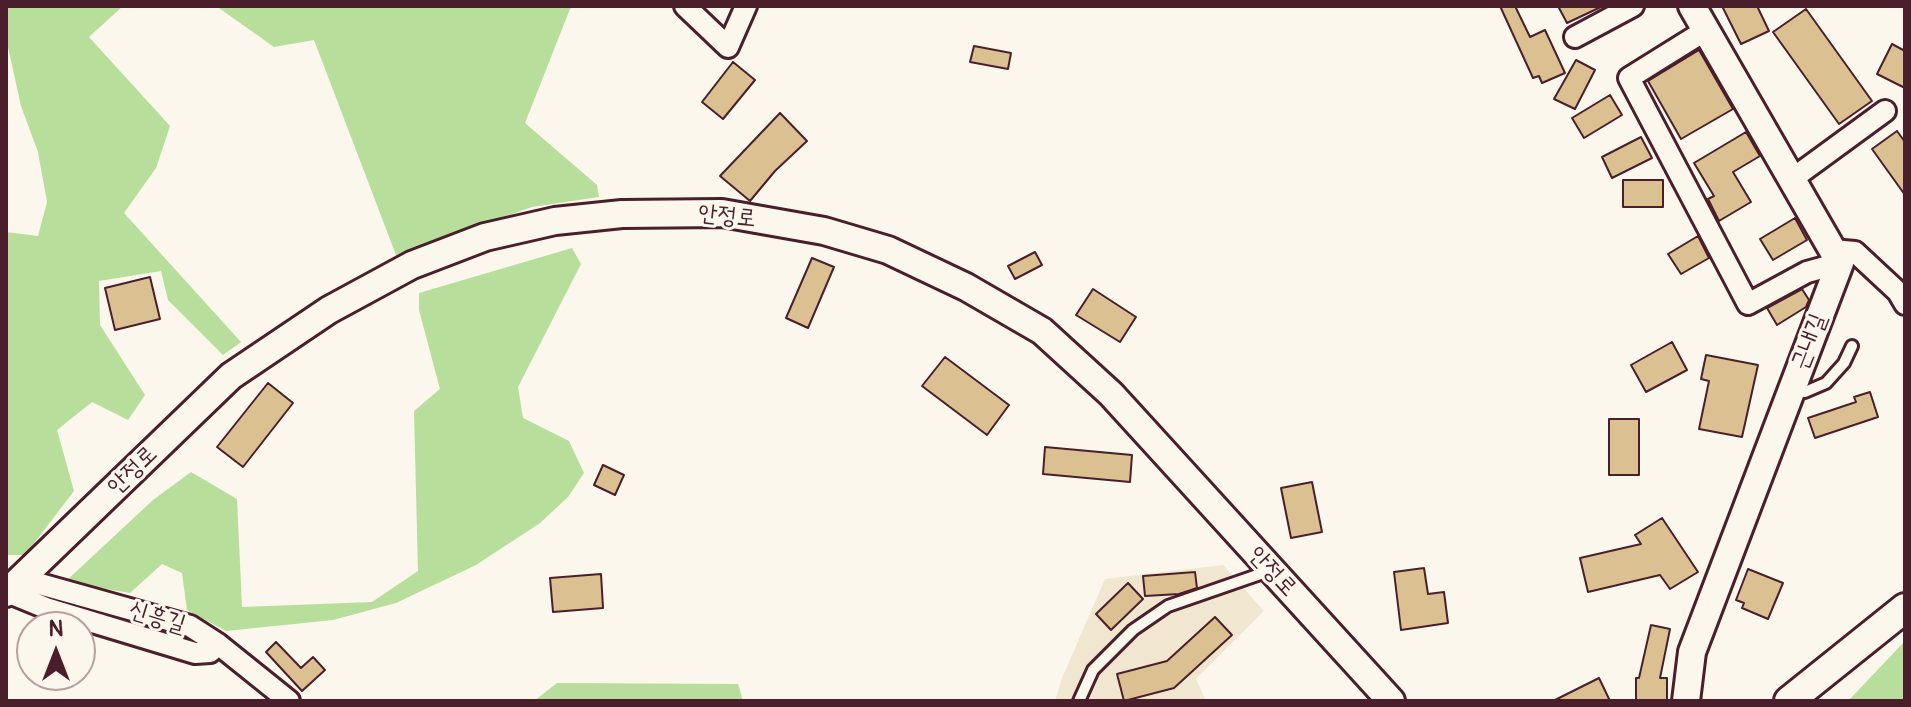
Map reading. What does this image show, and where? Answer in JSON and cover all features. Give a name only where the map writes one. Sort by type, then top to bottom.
[{"type":"main road","points":[[1789,701],[1905,608]]},
{"type":"street","points":[[685,6],[728,47],[746,6]]},
{"type":"street","points":[[1575,37],[1633,6]]},
{"type":"street","points":[[1692,6],[1836,257]]},
{"type":"street","points":[[1706,30],[1629,78],[1748,304],[1836,257],[1855,252],[1890,284],[1905,304]]},
{"type":"street","points":[[1792,179],[1885,111]]},
{"type":"street","name":"안정로","points":[[10,584],[231,376],[329,310],[412,265],[485,237],[555,221],[668,213],[722,213],[824,231],[888,250],[966,287],[1042,331],[1111,394],[1391,701]]},
{"type":"street","name":"근내길","points":[[1686,701],[1692,652],[1792,390],[1836,257]]},
{"type":"street","name":"신흥길","points":[[10,584],[190,626],[218,644],[289,701]]},
{"type":"lane","points":[[1792,390],[1805,392],[1826,383],[1844,363],[1852,346]]},
{"type":"lane","points":[[1079,701],[1093,670],[1133,630],[1168,606],[1271,571]]},
{"type":"shaded area","points":[[1223,565],[1264,611],[1196,679],[1206,701],[1055,701],[1105,579]]},
{"type":"green space","points":[[6,6],[123,6],[89,37],[170,126],[156,168],[124,213],[241,342],[223,355],[168,300],[161,271],[99,281],[100,325],[145,395],[128,420],[92,402],[57,430],[74,491],[25,555],[6,555],[6,232],[38,236],[47,202],[38,152],[21,106],[6,38]]},
{"type":"green space","points":[[216,6],[574,6],[570,9],[525,123],[597,185],[599,197],[532,207],[396,255],[314,40],[274,47]]},
{"type":"green space","points":[[572,248],[581,264],[518,387],[523,418],[569,441],[584,473],[568,497],[540,523],[476,565],[396,603],[333,620],[226,631],[187,610],[182,573],[162,564],[130,593],[65,582],[153,500],[191,472],[237,499],[242,607],[372,602],[418,571],[414,411],[440,389],[419,310],[419,293]]},
{"type":"green space","points":[[1905,641],[1905,701],[1848,701]]},
{"type":"green space","points":[[557,683],[738,684],[743,701],[534,701]]},
{"type":"building","points":[[1500,6],[1515,6],[1530,37],[1545,30],[1565,73],[1542,83],[1539,76],[1533,78]]},
{"type":"building","points":[[1558,6],[1603,6],[1567,23]]},
{"type":"building","points":[[1722,6],[1757,6],[1769,31],[1741,44]]},
{"type":"building","points":[[1806,9],[1872,101],[1839,124],[1773,32]]},
{"type":"building","points":[[1892,44],[1905,51],[1905,88],[1877,74]]},
{"type":"building","points":[[974,46],[1011,53],[1008,69],[970,62]]},
{"type":"building","points":[[1699,50],[1733,109],[1681,139],[1648,81]]},
{"type":"building","points":[[1576,60],[1595,70],[1575,109],[1554,99]]},
{"type":"building","points":[[733,62],[755,80],[723,119],[702,102]]},
{"type":"building","points":[[1610,95],[1622,115],[1584,138],[1572,118]]},
{"type":"building","points":[[780,113],[807,141],[775,171],[750,201],[720,176]]},
{"type":"building","points":[[1897,131],[1905,142],[1905,195],[1872,149]]},
{"type":"building","points":[[1746,132],[1760,156],[1733,172],[1751,202],[1719,221],[1708,199],[1714,196],[1694,163]]},
{"type":"building","points":[[1641,137],[1652,158],[1612,178],[1602,157]]},
{"type":"building","points":[[1623,180],[1663,180],[1663,207],[1623,207]]},
{"type":"building","points":[[1795,218],[1807,240],[1773,260],[1760,239]]},
{"type":"building","points":[[1698,236],[1709,258],[1681,274],[1668,254]]},
{"type":"building","points":[[1035,252],[1042,265],[1015,279],[1008,266]]},
{"type":"building","points":[[812,258],[834,267],[808,328],[786,318]]},
{"type":"building","points":[[150,277],[160,319],[115,330],[105,288]]},
{"type":"building","points":[[1093,289],[1136,317],[1120,342],[1076,315]]},
{"type":"building","points":[[1802,289],[1809,300],[1806,307],[1777,325],[1767,308]]},
{"type":"building","points":[[1672,342],[1687,370],[1646,392],[1631,365]]},
{"type":"building","points":[[1706,355],[1758,365],[1742,437],[1699,429],[1709,381],[1701,379]]},
{"type":"building","points":[[945,357],[1009,405],[987,435],[922,386]]},
{"type":"building","points":[[268,383],[293,403],[243,467],[217,447]]},
{"type":"building","points":[[1870,392],[1878,417],[1815,438],[1808,418],[1856,402],[1854,397]]},
{"type":"building","points":[[1609,419],[1639,419],[1639,475],[1609,475]]},
{"type":"building","points":[[1045,447],[1132,455],[1130,482],[1043,474]]},
{"type":"building","points":[[603,465],[624,475],[615,495],[594,485]]},
{"type":"building","points":[[1312,482],[1322,532],[1291,538],[1281,488]]},
{"type":"building","points":[[1662,518],[1698,572],[1670,589],[1660,575],[1588,592],[1580,558],[1641,544],[1635,535]]},
{"type":"building","points":[[1424,568],[1428,594],[1444,592],[1448,623],[1401,630],[1394,572]]},
{"type":"building","points":[[1748,569],[1783,583],[1768,619],[1742,608],[1744,603],[1736,600]]},
{"type":"building","points":[[1195,572],[1197,588],[1179,594],[1145,596],[1143,576]]},
{"type":"building","points":[[601,574],[603,608],[553,612],[550,578]]},
{"type":"building","points":[[1128,583],[1143,599],[1111,630],[1096,614]]},
{"type":"building","points":[[1215,617],[1232,635],[1174,688],[1124,701],[1117,674],[1167,661]]},
{"type":"building","points":[[1651,625],[1670,629],[1660,678],[1667,678],[1667,701],[1636,701],[1636,678],[1639,678]]},
{"type":"building","points":[[276,642],[301,668],[313,657],[325,670],[302,691],[266,652]]},
{"type":"building","points":[[1599,678],[1610,701],[1553,701]]}]
